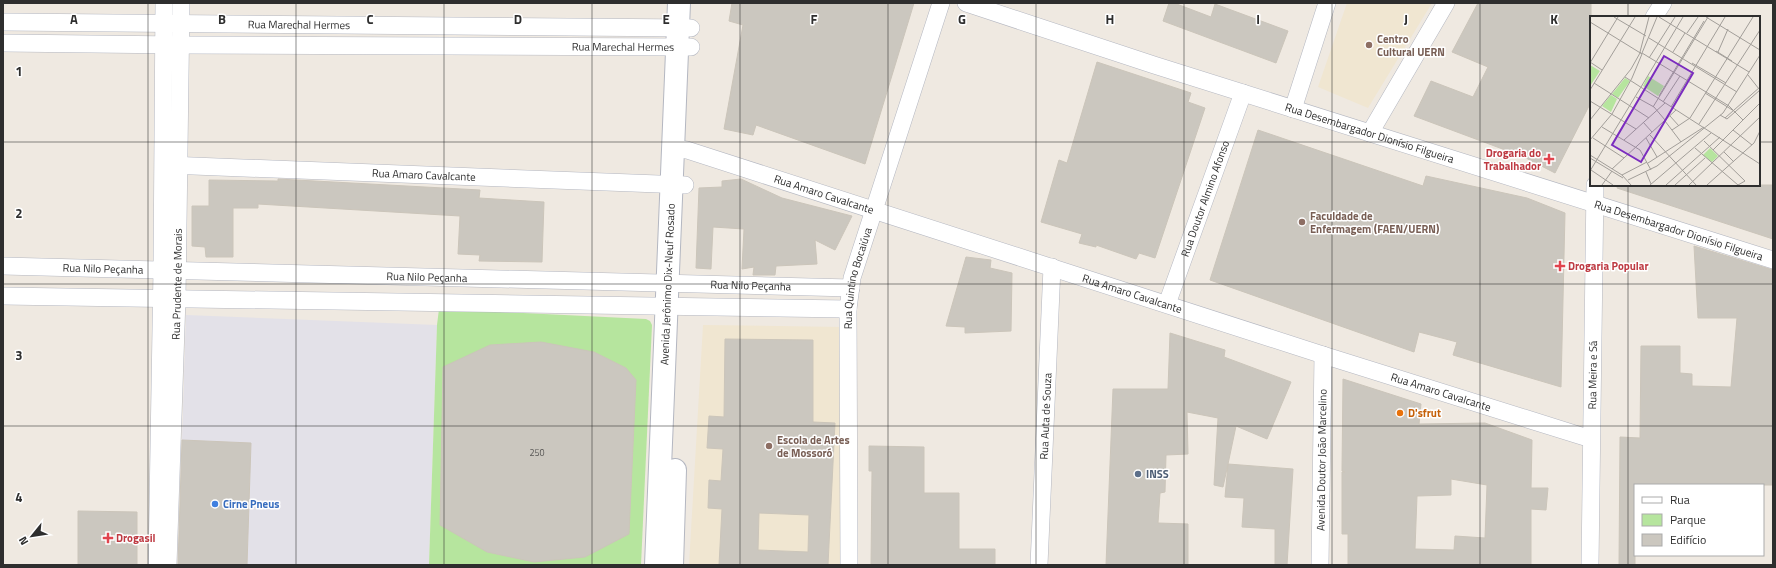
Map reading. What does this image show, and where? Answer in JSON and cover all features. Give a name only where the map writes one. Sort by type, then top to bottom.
[{"type":"main road","name":"Avenida Jerônimo Dix-Neuf Rosado","points":[[656,565],[674,307],[679,186],[684,37],[679,3]]},
{"type":"main road","name":"Avenida Jerônimo Dix-Neuf Rosado","points":[[684,37],[692,3]]},
{"type":"main road","name":"Avenida Jerônimo Dix-Neuf Rosado","points":[[672,565],[674,307]]},
{"type":"street","name":"Rua Prudente de Morais","points":[[164,3],[163,44],[171,165]]},
{"type":"street","name":"Rua Prudente de Morais","points":[[157,565],[170,270],[171,165],[182,3]]},
{"type":"street","name":"Rua Quintino Bocaiúva","points":[[849,565],[848,309],[850,288],[941,3]]},
{"type":"street","name":"Rua Desembargador Dionísio Filgueira","points":[[966,3],[1293,109],[1773,260]]},
{"type":"street","points":[[1293,109],[1327,3]]},
{"type":"street","points":[[1370,133],[1446,3]]},
{"type":"street","points":[[1655,16],[1663,3]]},
{"type":"street","name":"Rua Marechal Hermes","points":[[3,22],[164,23],[684,37]]},
{"type":"street","name":"Rua Marechal Hermes","points":[[3,43],[180,45],[684,37]]},
{"type":"street","name":"Rua Doutor Almino Afonso","points":[[1167,304],[1243,93]]},
{"type":"street","name":"Rua Amaro Cavalcante","points":[[680,149],[1323,355],[1591,439]]},
{"type":"street","name":"Rua Amaro Cavalcante","points":[[171,165],[679,186]]},
{"type":"street","name":"Rua Meira e Sá","points":[[1590,565],[1595,186]]},
{"type":"street","name":"Rua Nilo Peçanha","points":[[3,266],[850,288]]},
{"type":"street","name":"Rua Auta de Souza","points":[[1039,565],[1052,267]]},
{"type":"street","name":"Rua Nilo Peçanha","points":[[3,296],[848,309]]},
{"type":"street","name":"Rua Prudente de Morais","points":[[168,565],[169,298]]},
{"type":"street","name":"Avenida Doutor João Marcelino","points":[[1320,565],[1323,355]]},
{"type":"shaded area","name":"Centro Cultural UERN","points":[[1347,3],[1432,3],[1368,108],[1318,87]]},
{"type":"shaded area","points":[[186,315],[437,325],[429,565],[247,565],[251,443],[182,440]]},
{"type":"shaded area","name":"Escola de Artes de Mossoró","points":[[703,325],[843,327],[840,565],[689,565]]},
{"type":"green space","points":[[439,309],[646,319],[650,321],[652,325],[641,565],[429,565],[437,325]]},
{"type":"building","points":[[732,3],[914,3],[865,164],[756,125],[753,135],[724,129],[743,25],[729,21]]},
{"type":"building","points":[[1169,3],[1174,3],[1211,17],[1215,4],[1288,31],[1276,63],[1163,21]]},
{"type":"building","points":[[1478,3],[1591,3],[1590,104],[1555,173],[1524,157],[1414,116],[1431,81],[1473,97],[1488,67],[1452,52]]},
{"type":"building","points":[[1097,62],[1191,93],[1188,102],[1205,108],[1155,258],[1139,253],[1136,259],[1096,245],[1096,247],[1079,243],[1082,234],[1041,222],[1059,160],[1067,163]]},
{"type":"building","points":[[1258,130],[1423,186],[1426,176],[1527,198],[1565,213],[1561,387],[1453,355],[1457,342],[1419,332],[1414,352],[1210,280]]},
{"type":"building","points":[[278,179],[480,190],[479,198],[544,202],[542,262],[479,261],[480,255],[458,254],[460,216],[258,204],[258,208],[233,208],[233,257],[206,257],[205,247],[192,246],[192,206],[209,206],[209,180],[278,181]]},
{"type":"building","points":[[741,179],[782,198],[852,216],[835,250],[815,240],[817,264],[776,266],[775,275],[753,275],[754,267],[742,269],[744,229],[713,227],[711,269],[696,268],[699,188],[722,187],[722,181]]},
{"type":"building","points":[[1773,185],[1773,239],[1617,188],[1618,186]]},
{"type":"building","points":[[1694,246],[1773,270],[1773,485],[1634,484],[1635,565],[1619,565],[1620,437],[1640,438],[1641,346],[1680,346],[1680,373],[1692,374],[1692,386],[1731,387],[1737,318],[1698,318]]},
{"type":"building","points":[[966,257],[991,260],[990,268],[1012,273],[1011,331],[965,333],[965,327],[946,326]]},
{"type":"building","points":[[1170,333],[1225,350],[1224,357],[1291,382],[1267,439],[1236,426],[1223,487],[1214,485],[1218,418],[1187,412],[1188,454],[1166,455],[1165,492],[1160,493],[1158,523],[1188,524],[1188,565],[1106,565],[1113,389],[1168,389]]},
{"type":"building","name":"Escola de Artes de Mossoró","points":[[725,339],[813,340],[813,422],[835,423],[828,565],[719,565],[722,509],[708,508],[709,480],[721,481],[723,449],[707,448],[709,416],[724,417]],"holes":[[[759,513],[809,515],[808,552],[758,550]]]},
{"type":"building","points":[[541,342],[594,352],[626,368],[636,380],[629,534],[585,557],[534,562],[487,552],[440,525],[443,367],[490,345]]},
{"type":"building","points":[[1343,379],[1421,404],[1419,424],[1485,423],[1532,440],[1531,488],[1548,488],[1546,510],[1531,509],[1531,565],[1348,565],[1348,534],[1342,534],[1342,472],[1345,472],[1342,471]],"holes":[[[1451,479],[1487,485],[1485,538],[1455,536],[1454,550],[1415,549],[1417,496],[1451,495]]]},
{"type":"building","name":"Cirne Pneus","points":[[182,440],[251,443],[247,565],[178,565]]},
{"type":"building","points":[[869,446],[924,447],[924,493],[959,493],[959,549],[995,549],[995,565],[871,565],[872,471],[869,471]]},
{"type":"building","points":[[1228,464],[1293,469],[1287,565],[1275,565],[1275,529],[1242,527],[1244,498],[1225,497]]},
{"type":"building","name":"Drogasil","points":[[78,511],[137,512],[137,565],[78,565]]},
{"type":"place","name":"Centro Cultural UERN","points":[[1369,45]]},
{"type":"place","name":"Drogaria do Trabalhador","points":[[1549,159]]},
{"type":"place","name":"Faculdade de Enfermagem (FAEN/UERN)","points":[[1302,222]]},
{"type":"place","name":"Drogaria Popular","points":[[1560,266]]},
{"type":"place","name":"D'sfrut","points":[[1400,413]]},
{"type":"place","name":"Escola de Artes de Mossoró","points":[[769,446]]},
{"type":"place","name":"INSS","points":[[1138,474]]},
{"type":"place","name":"Cirne Pneus","points":[[215,504]]},
{"type":"place","name":"Drogasil","points":[[108,538]]}]
